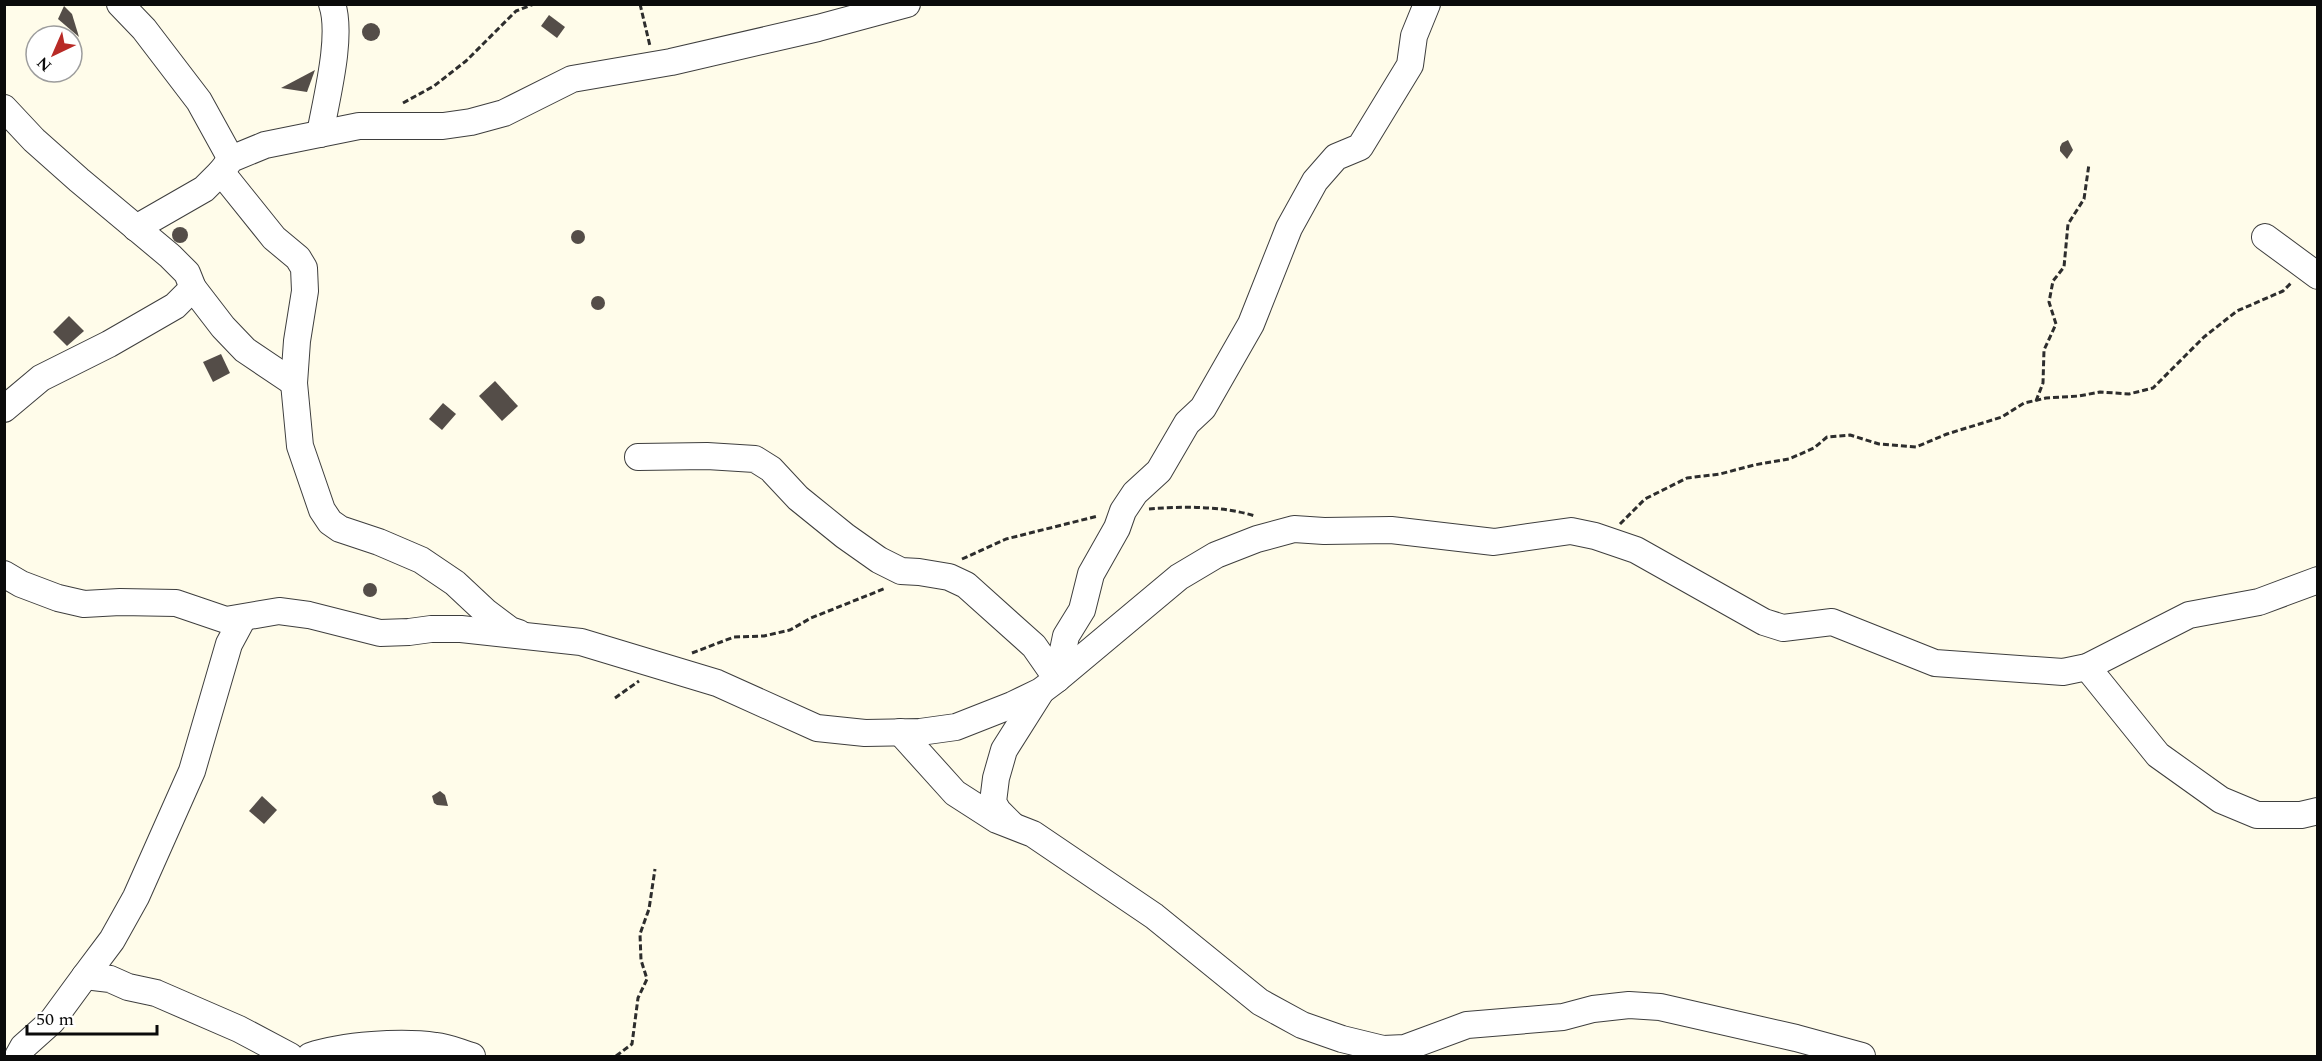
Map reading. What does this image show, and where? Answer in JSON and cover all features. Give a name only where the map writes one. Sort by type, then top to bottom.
[{"type":"street","points":[[120,4],[144,29],[199,101],[226,166],[274,238],[298,258],[304,268],[305,291],[297,341],[294,382],[300,446],[322,510],[330,522],[340,529],[421,560],[455,583],[486,612],[510,630],[528,637]]},
{"type":"street","points":[[320,134],[336,40],[335,12],[332,4]]},
{"type":"street","points":[[136,228],[204,189],[226,166],[265,145],[359,126],[442,126],[471,122],[504,113],[572,79],[656,65],[818,28],[907,4]]},
{"type":"street","points":[[1014,826],[998,811],[993,802],[996,778],[1004,750],[1049,685],[1066,636],[1082,610],[1092,574],[1117,528],[1123,511],[1135,493],[1159,471],[1186,423],[1203,408],[1223,377],[1242,337],[1251,324],[1289,228],[1315,181],[1335,157],[1360,147],[1390,99],[1410,65],[1414,36],[1427,4]]},
{"type":"street","points":[[4,108],[34,140],[187,273],[193,288],[223,327],[245,350],[294,382]]},
{"type":"street","points":[[2265,237],[2312,272]]},
{"type":"street","points":[[4,409],[41,378],[109,344],[175,306],[193,288]]},
{"type":"street","points":[[638,457],[707,456],[755,459],[771,469],[798,498],[879,560],[901,571],[949,577],[966,585],[1034,646],[1049,685]]},
{"type":"street","points":[[4,574],[21,584],[58,598],[84,604],[176,603],[226,620],[279,611],[309,615],[380,633],[451,629],[581,642],[643,659],[742,693],[774,710],[817,728],[865,733],[956,727],[1012,705],[1049,685],[1179,577],[1216,555],[1257,539],[1294,529],[1391,530],[1494,542],[1571,531],[1595,536],[1636,550],[1764,622],[1783,628],[1832,622],[1935,663],[2063,672],[2086,667],[2189,615],[2259,602],[2318,580]]},
{"type":"street","points":[[18,1056],[23,1047],[52,1021],[112,939],[136,897],[192,771],[229,644],[243,618]]},
{"type":"street","points":[[2086,667],[2158,755],[2222,800],[2257,815],[2301,815],[2318,812]]},
{"type":"street","points":[[900,732],[956,793],[997,820],[1033,834],[1154,916],[1260,1002],[1302,1025],[1342,1039],[1383,1049],[1405,1048],[1467,1025],[1563,1017],[1629,1005],[1660,1007],[1796,1038],[1862,1056]]},
{"type":"street","points":[[85,976],[110,979],[128,987],[156,993],[239,1029],[290,1056]]},
{"type":"street","points":[[310,1056],[334,1050],[411,1044],[439,1046],[472,1056]]},
{"type":"path","points":[[401,105],[434,86],[466,61],[516,11],[534,4]]},
{"type":"path","points":[[640,4],[656,65]]},
{"type":"path","points":[[2036,401],[2043,383],[2044,350],[2055,324],[2049,302],[2053,281],[2064,267],[2068,224],[2084,199],[2089,164]]},
{"type":"path","points":[[1595,536],[1616,529],[1645,499],[1687,478],[1720,474],[1789,459],[1814,448],[1827,437],[1850,435],[1879,444],[1917,447],[1947,434],[2002,417],[2024,403],[2100,392],[2129,394],[2153,388],[2204,337],[2236,311],[2283,291],[2312,272]]},
{"type":"path","points":[[616,1056],[632,1044],[638,998],[647,979],[641,960],[640,934],[649,909],[655,869]]},
{"type":"building","points":[[64,6],[72,14],[75,24],[64,24],[58,19]]},
{"type":"building","points":[[549,15],[565,27],[557,38],[541,26]]},
{"type":"building","points":[[371,23],[377,26],[380,32],[377,38],[371,41],[365,38],[362,32],[365,26]]},
{"type":"building","points":[[315,70],[307,92],[281,88]]},
{"type":"building","points":[[2068,140],[2073,150],[2067,159],[2060,151],[2060,147]]},
{"type":"building","points":[[180,227],[188,235],[180,243],[172,235]]},
{"type":"building","points":[[578,230],[583,232],[585,237],[583,242],[578,244],[573,242],[571,237],[573,232]]},
{"type":"building","points":[[595,296],[601,296],[605,303],[601,310],[595,310],[591,306],[591,300]]},
{"type":"building","points":[[69,316],[84,331],[67,346],[53,332]]},
{"type":"building","points":[[221,354],[230,373],[213,382],[203,362]]},
{"type":"building","points":[[495,381],[518,406],[502,421],[479,396]]},
{"type":"building","points":[[443,403],[456,414],[442,430],[429,419]]},
{"type":"building","points":[[370,583],[375,585],[377,590],[375,595],[370,597],[365,595],[363,590],[365,585]]},
{"type":"building","points":[[440,791],[445,795],[448,806],[434,803],[432,796]]},
{"type":"building","points":[[262,796],[277,810],[264,824],[249,811]]}]
